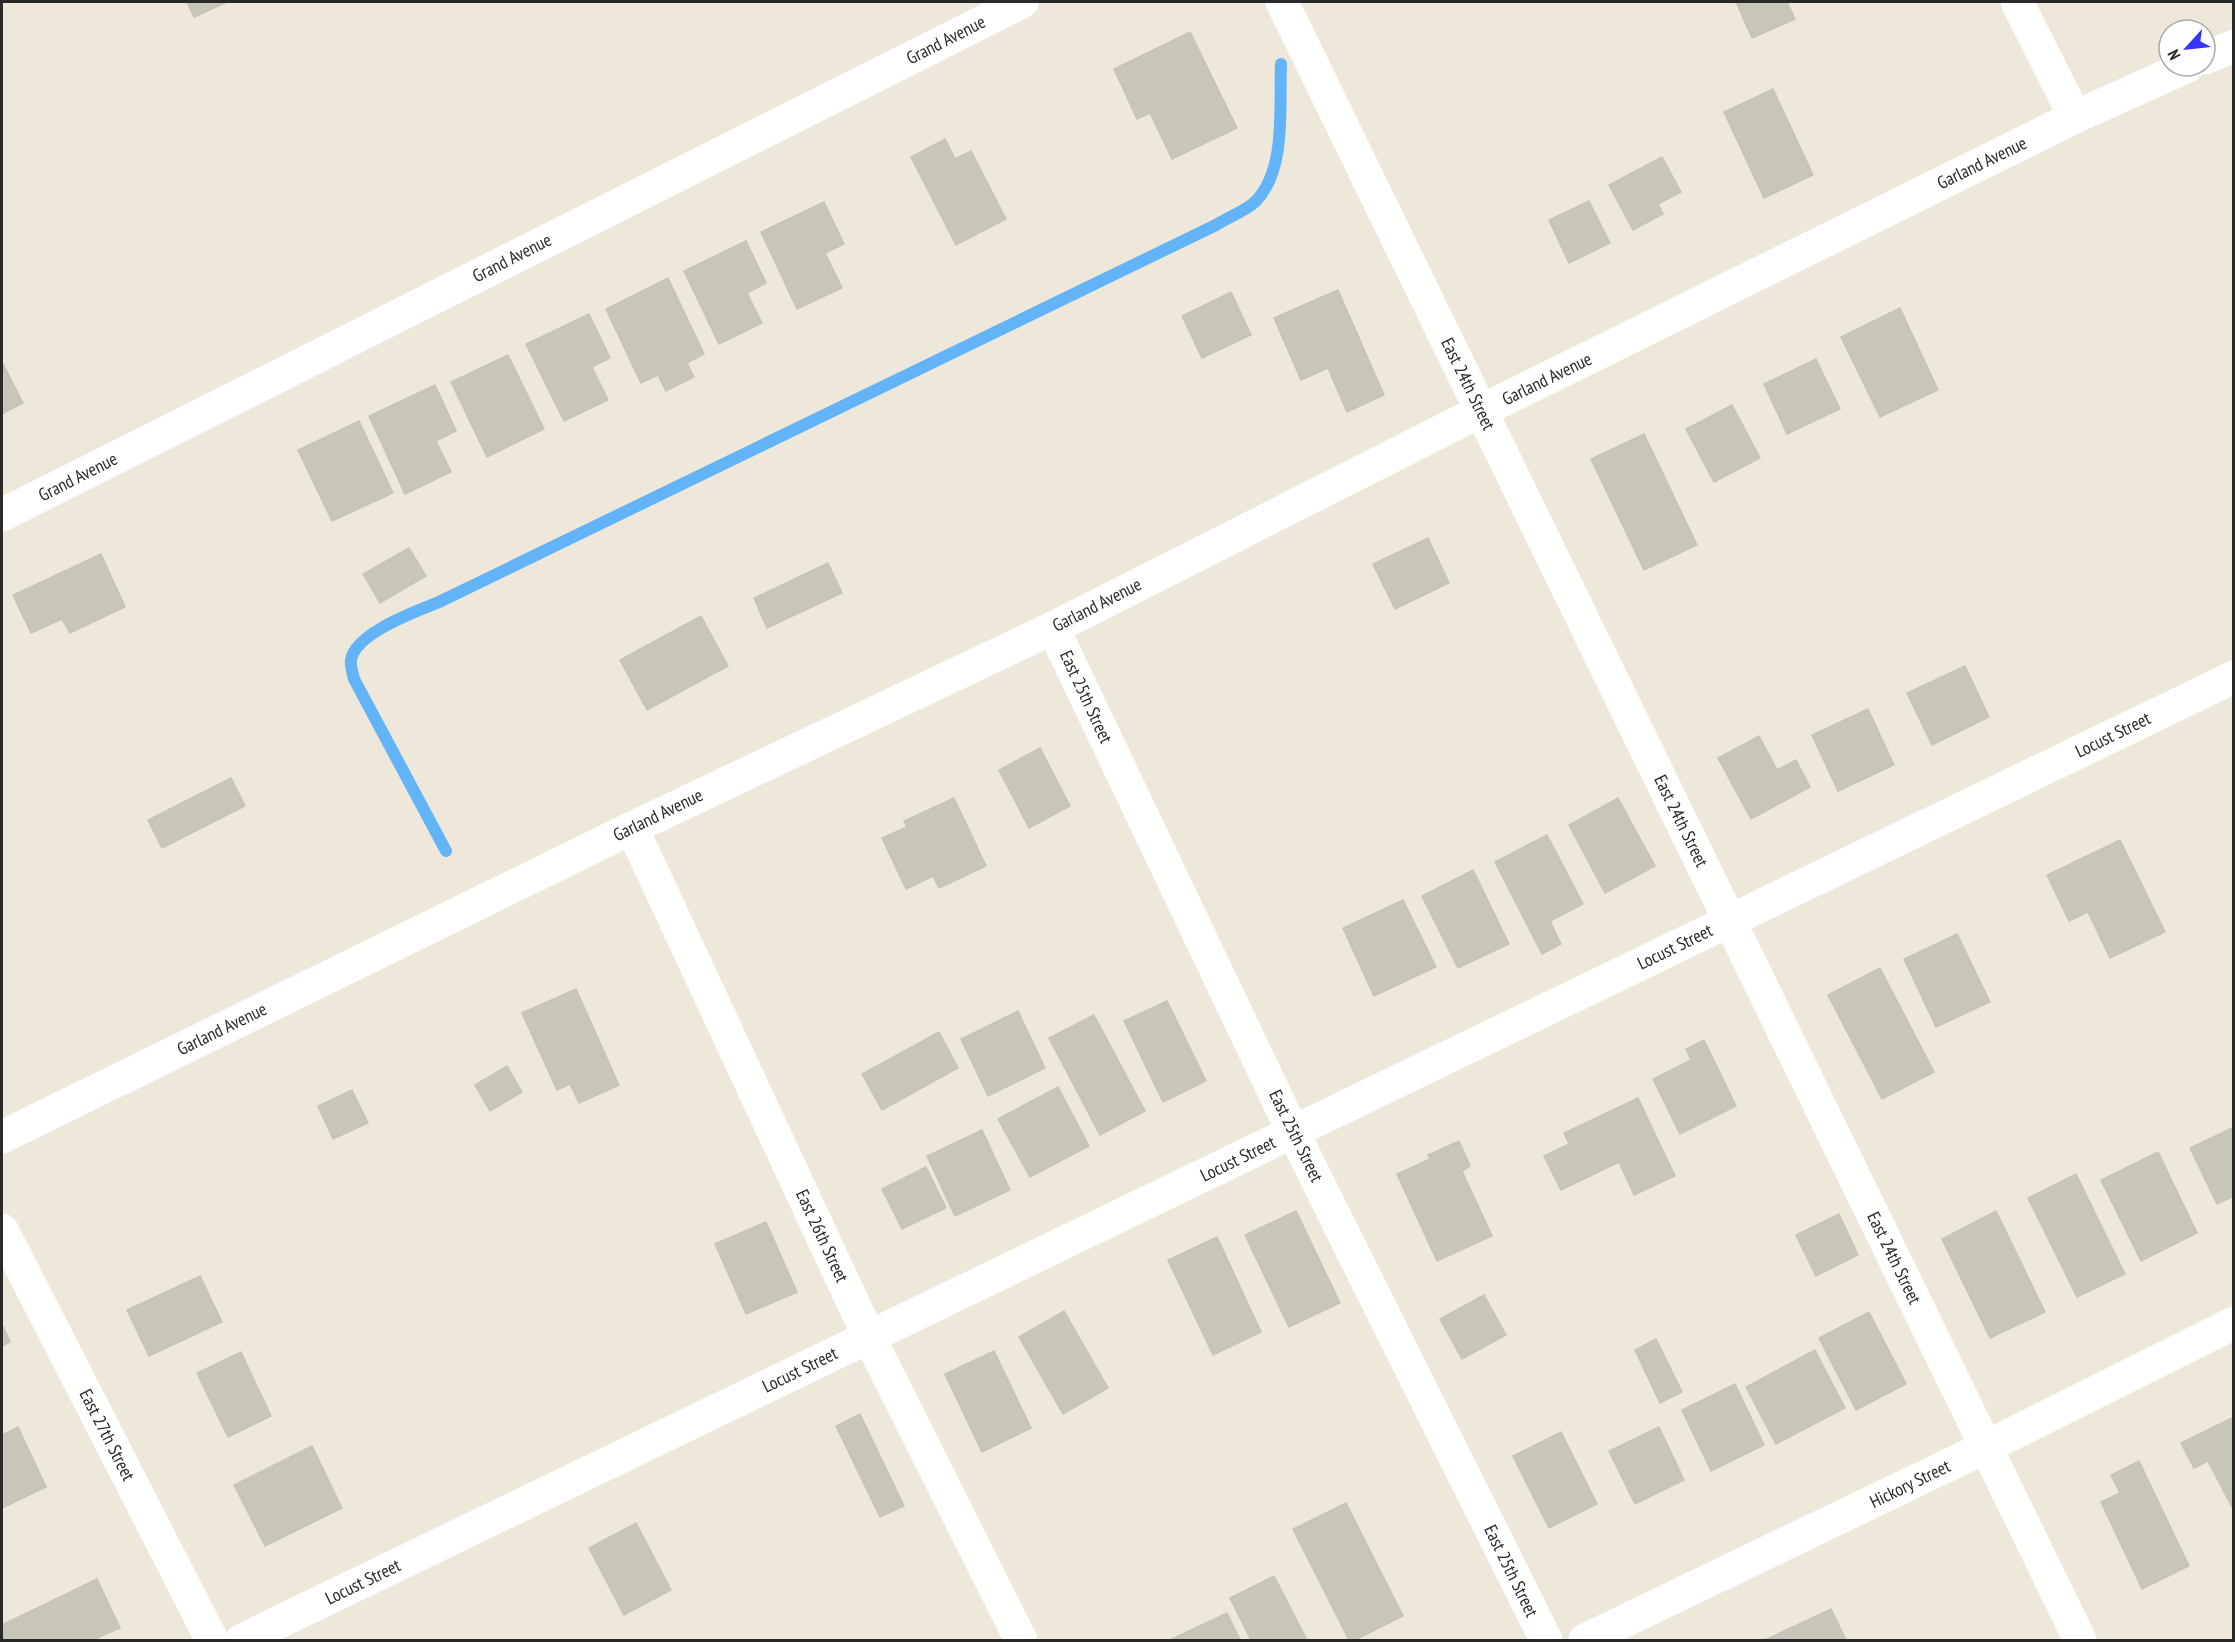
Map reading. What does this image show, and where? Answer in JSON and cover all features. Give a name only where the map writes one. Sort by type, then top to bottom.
[{"type":"street","name":"Grand Avenue","points":[[2,515],[1022,2]]},
{"type":"street","name":"East 24th Street","points":[[1282,2],[2080,1641]]},
{"type":"street","points":[[2017,2],[2075,117]]},
{"type":"street","points":[[2217,53],[2234,46]]},
{"type":"street","name":"Garland Avenue","points":[[2,1137],[632,828],[1053,628],[1481,411],[2075,117],[2161,78]]},
{"type":"street","name":"East 25th Street","points":[[1053,628],[1293,1132],[1546,1641]]},
{"type":"street","name":"Locust Street","points":[[242,1641],[2234,677]]},
{"type":"street","name":"East 26th Street","points":[[632,828],[869,1337],[1021,1641]]},
{"type":"street","name":"East 27th Street","points":[[2,1230],[212,1641]]},
{"type":"street","name":"Hickory Street","points":[[1585,1641],[1986,1447],[2234,1323]]},
{"type":"building","points":[[187,2],[224,2],[225,3],[194,17]]},
{"type":"building","points":[[1736,2],[1787,2],[1795,19],[1752,38]]},
{"type":"building","points":[[1190,32],[1237,128],[1172,159],[1150,113],[1137,119],[1114,69]]},
{"type":"building","points":[[1773,89],[1813,175],[1764,198],[1724,112]]},
{"type":"building","points":[[945,139],[955,159],[971,151],[1006,219],[956,245],[911,157]]},
{"type":"building","points":[[1662,157],[1681,192],[1658,204],[1663,214],[1633,230],[1609,185]]},
{"type":"building","points":[[1589,201],[1610,243],[1569,263],[1549,220]]},
{"type":"building","points":[[824,202],[844,244],[825,253],[842,288],[797,309],[761,232]]},
{"type":"building","points":[[746,241],[766,283],[747,293],[762,323],[719,344],[684,271]]},
{"type":"building","points":[[668,278],[704,354],[687,363],[694,377],[666,391],[658,375],[641,383],[606,309]]},
{"type":"building","points":[[1338,290],[1384,395],[1347,412],[1328,368],[1301,380],[1274,318]]},
{"type":"building","points":[[1231,292],[1251,335],[1202,358],[1182,316]]},
{"type":"building","points":[[1900,308],[1938,390],[1880,417],[1841,337]]},
{"type":"building","points":[[589,314],[610,358],[592,367],[608,400],[564,421],[526,344]]},
{"type":"building","points":[[508,355],[544,429],[487,457],[451,382]]},
{"type":"building","points":[[1816,359],[1840,409],[1787,434],[1764,384]]},
{"type":"building","points":[[2,362],[23,403],[2,414]]},
{"type":"building","points":[[435,385],[456,431],[436,441],[451,472],[405,494],[369,416]]},
{"type":"building","points":[[1732,405],[1760,458],[1714,482],[1686,429]]},
{"type":"building","points":[[359,421],[393,493],[332,521],[298,450]]},
{"type":"building","points":[[1644,434],[1697,545],[1644,570],[1591,459]]},
{"type":"building","points":[[1428,538],[1449,583],[1395,609],[1373,564]]},
{"type":"building","points":[[409,548],[426,576],[380,603],[363,574]]},
{"type":"building","points":[[101,554],[125,607],[70,633],[62,619],[31,633],[13,595]]},
{"type":"building","points":[[828,563],[842,593],[767,628],[754,598]]},
{"type":"building","points":[[701,616],[728,666],[647,710],[620,660]]},
{"type":"building","points":[[1965,666],[1989,717],[1932,745],[1907,693]]},
{"type":"building","points":[[1868,709],[1894,765],[1838,791],[1812,735]]},
{"type":"building","points":[[1759,736],[1777,770],[1796,760],[1810,787],[1751,819],[1718,758]]},
{"type":"building","points":[[1040,748],[1070,806],[1029,828],[999,770]]},
{"type":"building","points":[[231,778],[245,806],[162,848],[148,820]]},
{"type":"building","points":[[954,798],[986,866],[939,888],[933,876],[906,889],[882,838],[907,827],[904,821]]},
{"type":"building","points":[[1618,798],[1655,866],[1605,893],[1569,825]]},
{"type":"building","points":[[1547,835],[1583,904],[1550,921],[1561,944],[1542,954],[1495,862]]},
{"type":"building","points":[[2120,840],[2165,932],[2110,958],[2088,912],[2069,921],[2047,875]]},
{"type":"building","points":[[1473,870],[1509,944],[1458,968],[1422,896]]},
{"type":"building","points":[[1403,900],[1436,967],[1374,996],[1343,928]]},
{"type":"building","points":[[1957,934],[1990,1002],[1936,1027],[1904,959]]},
{"type":"building","points":[[1880,968],[1934,1072],[1882,1099],[1828,995]]},
{"type":"building","points":[[576,989],[619,1085],[579,1103],[570,1084],[557,1090],[522,1013]]},
{"type":"building","points":[[1167,1001],[1206,1081],[1163,1102],[1124,1021]]},
{"type":"building","points":[[1018,1011],[1045,1068],[988,1096],[961,1039]]},
{"type":"building","points":[[1094,1015],[1145,1111],[1100,1135],[1049,1038]]},
{"type":"building","points":[[939,1032],[958,1068],[882,1110],[862,1074]]},
{"type":"building","points":[[1704,1040],[1736,1106],[1680,1134],[1653,1079],[1691,1060],[1686,1049]]},
{"type":"building","points":[[507,1066],[522,1092],[490,1111],[475,1085]]},
{"type":"building","points":[[1058,1087],[1089,1146],[1030,1177],[998,1119]]},
{"type":"building","points":[[352,1090],[368,1123],[333,1139],[318,1106]]},
{"type":"building","points":[[1638,1098],[1675,1176],[1634,1195],[1619,1162],[1561,1190],[1544,1156],[1569,1144],[1564,1133]]},
{"type":"building","points":[[2234,1127],[2234,1196],[2217,1204],[2190,1148]]},
{"type":"building","points":[[982,1130],[1010,1190],[955,1216],[927,1156]]},
{"type":"building","points":[[1459,1141],[1470,1166],[1462,1171],[1492,1236],[1437,1261],[1397,1174],[1430,1159],[1428,1155]]},
{"type":"building","points":[[2158,1152],[2197,1233],[2141,1261],[2101,1180]]},
{"type":"building","points":[[926,1167],[946,1208],[902,1229],[882,1189]]},
{"type":"building","points":[[2076,1174],[2125,1274],[2077,1297],[2028,1198]]},
{"type":"building","points":[[1296,1211],[1340,1303],[1289,1327],[1245,1235]]},
{"type":"building","points":[[1996,1211],[2045,1312],[1990,1338],[1942,1239]]},
{"type":"building","points":[[1839,1214],[1858,1255],[1816,1276],[1796,1235]]},
{"type":"building","points":[[766,1222],[797,1292],[746,1314],[715,1244]]},
{"type":"building","points":[[1217,1237],[1261,1332],[1213,1355],[1168,1260]]},
{"type":"building","points":[[200,1276],[222,1322],[149,1356],[127,1310]]},
{"type":"building","points":[[1484,1295],[1506,1335],[1462,1359],[1440,1319]]},
{"type":"building","points":[[1064,1311],[1108,1388],[1063,1414],[1019,1337]]},
{"type":"building","points":[[1869,1312],[1906,1384],[1856,1410],[1819,1338]]},
{"type":"building","points":[[2,1324],[10,1342],[2,1346]]},
{"type":"building","points":[[1656,1339],[1682,1392],[1660,1403],[1635,1350]]},
{"type":"building","points":[[1815,1350],[1845,1408],[1776,1444],[1746,1387]]},
{"type":"building","points":[[994,1351],[1031,1428],[982,1452],[945,1374]]},
{"type":"building","points":[[241,1352],[271,1416],[228,1437],[197,1373]]},
{"type":"building","points":[[1735,1384],[1764,1445],[1711,1471],[1682,1410]]},
{"type":"building","points":[[860,1414],[904,1506],[880,1517],[836,1426]]},
{"type":"building","points":[[2234,1417],[2234,1511],[2208,1461],[2194,1468],[2181,1443]]},
{"type":"building","points":[[18,1427],[46,1487],[2,1508],[2,1435]]},
{"type":"building","points":[[1659,1427],[1684,1480],[1635,1504],[1609,1451]]},
{"type":"building","points":[[1561,1432],[1597,1504],[1549,1528],[1513,1456]]},
{"type":"building","points":[[312,1446],[342,1508],[265,1546],[234,1485]]},
{"type":"building","points":[[2139,1461],[2189,1566],[2142,1589],[2101,1502],[2120,1493],[2111,1475]]},
{"type":"building","points":[[1346,1503],[1403,1616],[1355,1640],[1349,1640],[1293,1529]]},
{"type":"building","points":[[636,1523],[671,1590],[624,1615],[589,1548]]},
{"type":"building","points":[[1274,1576],[1307,1640],[1251,1640],[1230,1598]]},
{"type":"building","points":[[97,1579],[120,1628],[93,1640],[4,1640],[2,1625]]},
{"type":"building","points":[[1831,1609],[1846,1640],[1765,1640]]},
{"type":"building","points":[[1227,1613],[1240,1640],[1170,1640]]},
{"type":"waterway","points":[[446,851],[354,679],[351,660],[355,650],[363,641],[388,624],[439,602],[1247,208],[1266,188],[1273,172],[1279,136],[1281,64]]}]
